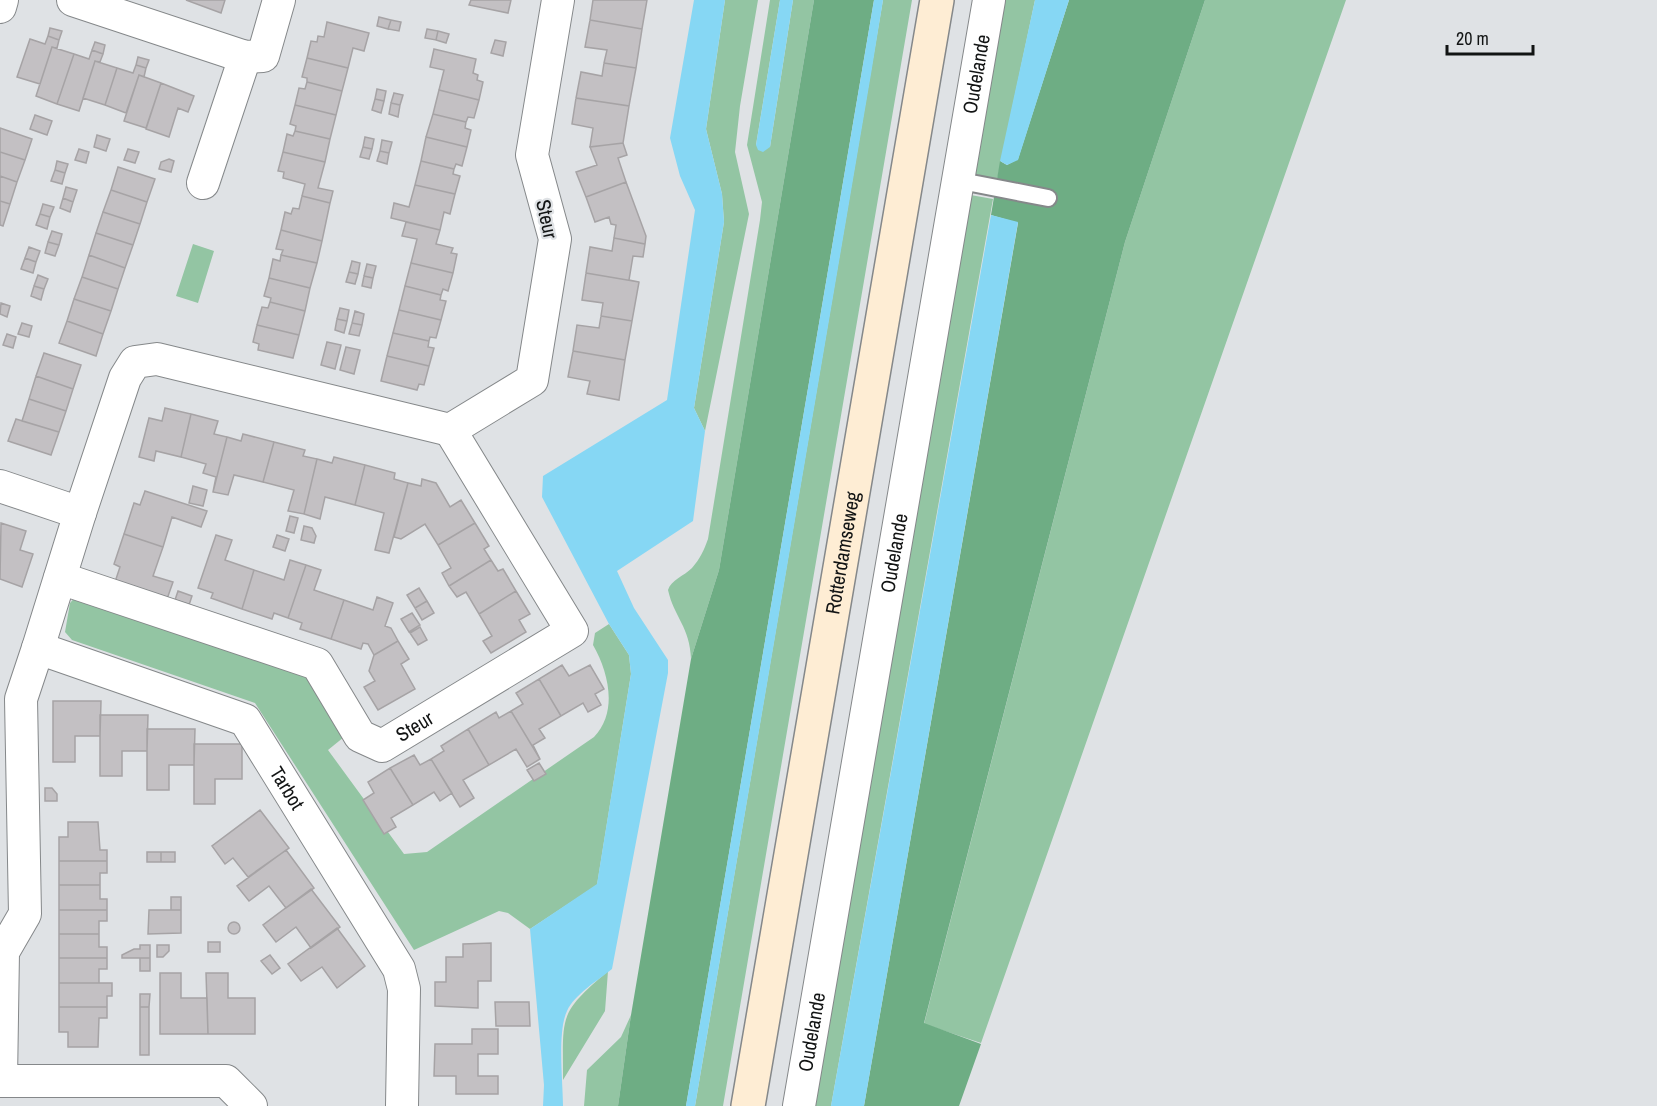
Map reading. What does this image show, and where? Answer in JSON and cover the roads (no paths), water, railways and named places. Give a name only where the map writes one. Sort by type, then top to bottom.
[{"type":"main road","name":"Rotterdamseweg","points":[[748,1106],[937,0]]},
{"type":"street","points":[[0,7],[2,0]]},
{"type":"street","points":[[73,0],[245,57],[263,56],[279,0]]},
{"type":"street","name":"Steur","points":[[60,578],[317,664],[360,736],[382,746],[572,631],[450,430],[532,380],[555,239],[532,155],[558,0]]},
{"type":"street","name":"Oudelande","points":[[799,1106],[956,180],[989,0]]},
{"type":"street","points":[[204,183],[245,57]]},
{"type":"street","points":[[251,1106],[226,1080],[1,1081],[3,952],[25,914],[10,698],[38,648],[125,378],[135,362],[157,359],[450,430]]},
{"type":"street","points":[[0,486],[80,513]]},
{"type":"street","name":"Tarbot","points":[[38,648],[245,720],[399,969],[404,989],[402,1106]]},
{"type":"lane","points":[[956,180],[1048,198]]},
{"type":"water","points":[[694,0],[725,0],[706,129],[722,194],[724,222],[694,408],[705,431],[693,521],[617,571],[634,608],[668,660],[668,673],[612,969],[581,993],[567,1011],[561,1044],[563,1106],[543,1106],[544,1085],[530,929],[597,884],[631,674],[629,655],[609,624],[542,497],[543,476],[667,400],[695,210],[680,176],[670,138]]},
{"type":"water","points":[[780,0],[793,0],[770,147],[763,152],[758,150],[756,145]]},
{"type":"water","points":[[874,0],[883,0],[871,74],[695,1106],[686,1106]]},
{"type":"water","points":[[1035,0],[1069,0],[1018,160],[1007,165],[1000,161]]},
{"type":"water","points":[[991,215],[1018,222],[864,1106],[831,1106]]}]
